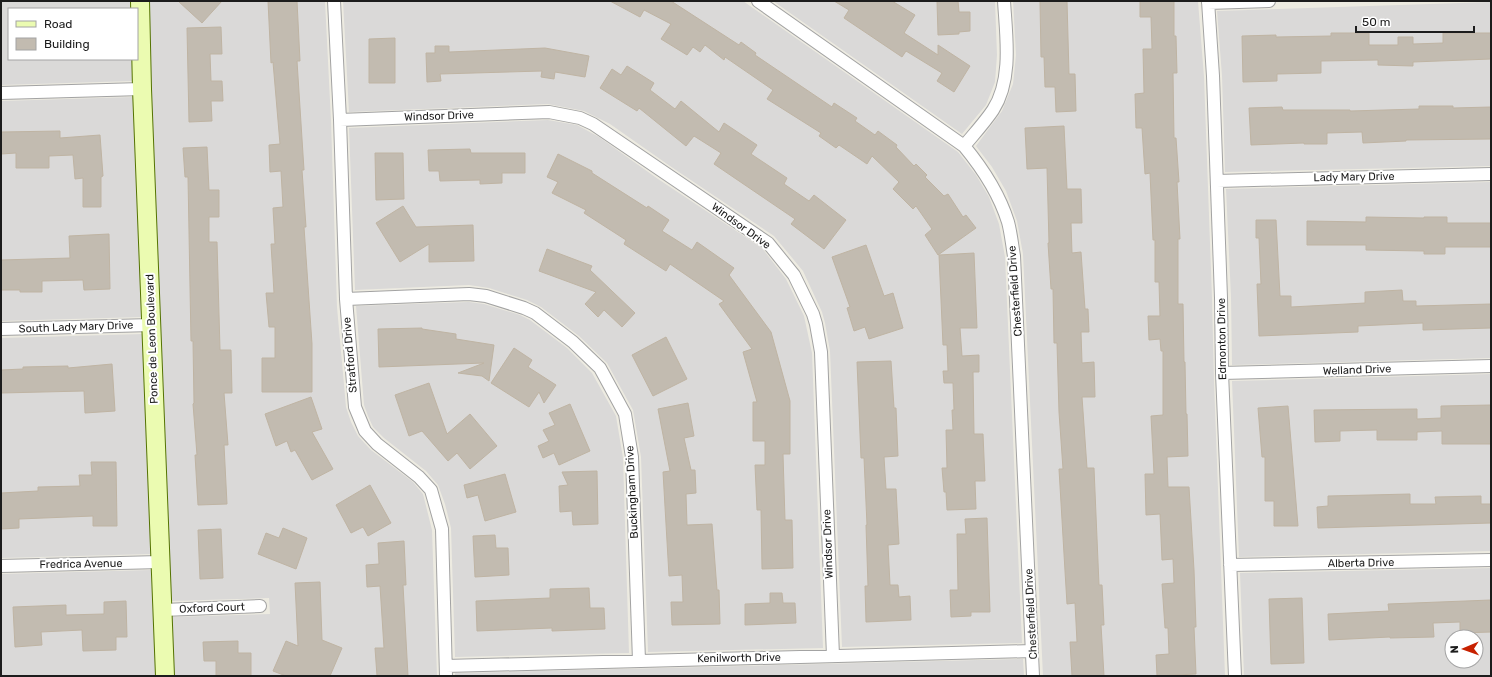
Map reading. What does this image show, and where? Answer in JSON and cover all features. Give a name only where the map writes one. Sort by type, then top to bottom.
[{"type":"street","name":"Ponce de Leon Boulevard","points":[[140,1],[142,89],[165,676]]},
{"type":"street","name":"Stratford Drive","points":[[334,1],[340,120],[346,299],[355,407],[365,431],[377,444],[419,477],[431,490],[442,529],[446,671]]},
{"type":"street","name":"Chesterfield Drive","points":[[758,1],[964,146],[984,171],[998,194],[1008,222],[1014,256],[1033,676]]},
{"type":"street","points":[[964,146],[994,109],[1004,84],[1007,55],[1004,1]]},
{"type":"street","points":[[1208,2],[1269,1]]},
{"type":"street","name":"Edmonton Drive","points":[[1208,2],[1213,76],[1221,298],[1222,373],[1235,676]]},
{"type":"street","points":[[1,93],[142,89]]},
{"type":"street","name":"Windsor Drive","points":[[340,120],[549,112],[580,118],[604,131],[768,243],[794,275],[813,314],[821,352],[833,656]]},
{"type":"street","name":"Lady Mary Drive","points":[[1217,181],[1491,174]]},
{"type":"street","name":"Buckingham Drive","points":[[346,299],[470,294],[486,296],[535,313],[573,342],[600,368],[625,414],[632,457],[639,661]]},
{"type":"street","name":"South Lady Mary Drive","points":[[1,329],[152,325]]},
{"type":"street","name":"Welland Drive","points":[[1222,373],[1491,366]]},
{"type":"street","name":"Alberta Drive","points":[[1230,565],[1491,560]]},
{"type":"street","name":"Fredrica Avenue","points":[[1,566],[160,562]]},
{"type":"street","name":"Oxford Court","points":[[163,610],[260,606]]},
{"type":"street","name":"Kenilworth Drive","points":[[446,671],[639,661],[1032,651]]},
{"type":"shaded area","points":[[1,1],[131,1],[131,8],[8,8],[8,60],[132,60],[133,81],[1,85]]},
{"type":"shaded area","points":[[149,1],[325,1],[331,121],[337,307],[346,407],[358,436],[371,450],[413,482],[423,494],[432,530],[437,676],[174,676],[172,617],[270,614],[269,598],[171,601],[151,89]]},
{"type":"shaded area","points":[[343,1],[743,1],[958,152],[976,175],[989,197],[999,224],[1005,257],[1022,643],[842,647],[830,351],[822,312],[803,271],[774,236],[610,124],[584,111],[548,104],[349,112]]},
{"type":"shaded area","points":[[773,1],[995,1],[997,55],[995,82],[986,105],[962,134]]},
{"type":"shaded area","points":[[1013,1],[1198,1],[1204,77],[1225,676],[1043,676],[1023,254],[1017,221],[1006,191],[992,167],[976,146],[1002,111],[1013,84],[1016,55]]},
{"type":"shaded area","points":[[1491,2],[1491,166],[1225,172],[1222,76],[1217,11]]},
{"type":"shaded area","points":[[133,97],[142,317],[1,321],[1,101]]},
{"type":"shaded area","points":[[548,120],[577,125],[599,137],[658,179],[762,248],[786,279],[804,316],[812,353],[823,648],[648,652],[641,457],[633,410],[607,363],[579,336],[541,307],[527,300],[489,288],[469,285],[355,290],[349,128]]},
{"type":"shaded area","points":[[1491,182],[1491,358],[1232,365],[1231,297],[1226,189]]},
{"type":"shaded area","points":[[469,302],[484,304],[520,315],[530,320],[567,348],[592,373],[616,416],[623,458],[629,653],[455,657],[451,528],[445,504],[438,485],[426,471],[384,438],[373,427],[368,416],[364,405],[356,306]]},
{"type":"shaded area","points":[[143,334],[151,554],[1,558],[1,338]]},
{"type":"shaded area","points":[[1491,374],[1491,551],[1239,557],[1232,381]]},
{"type":"shaded area","points":[[1491,568],[1491,676],[1244,676],[1240,573]]},
{"type":"shaded area","points":[[151,570],[156,676],[1,676],[1,574]]},
{"type":"shaded area","points":[[1023,659],[1024,676],[455,676],[455,673]]},
{"type":"building","points":[[178,1],[222,1],[202,23]]},
{"type":"building","points":[[268,1],[297,1],[300,61],[297,61],[304,170],[302,170],[306,227],[304,227],[312,344],[312,392],[262,392],[262,358],[275,358],[275,327],[269,327],[266,293],[274,293],[271,244],[275,244],[273,208],[283,207],[281,171],[270,172],[269,145],[280,144],[273,62],[271,63]]},
{"type":"building","points":[[610,1],[671,1],[739,45],[741,42],[756,53],[755,55],[832,107],[834,103],[857,118],[855,121],[875,135],[878,131],[897,145],[896,147],[914,166],[916,164],[927,175],[925,177],[944,196],[948,194],[963,217],[966,215],[976,228],[938,255],[925,235],[932,229],[916,206],[913,209],[893,189],[899,182],[872,156],[867,164],[839,145],[836,148],[819,136],[821,133],[767,99],[773,90],[725,57],[724,60],[705,45],[700,52],[693,47],[687,55],[661,39],[671,24],[644,10],[640,17]]},
{"type":"building","points":[[834,1],[892,1],[915,15],[904,33],[938,55],[938,45],[970,66],[954,92],[937,81],[942,73],[906,51],[902,57],[844,18],[849,10]]},
{"type":"building","points":[[937,1],[958,1],[959,12],[970,12],[970,31],[959,32],[959,34],[938,35]]},
{"type":"building","points":[[1040,1],[1067,1],[1069,74],[1075,74],[1076,111],[1056,112],[1055,87],[1045,87],[1044,57],[1041,57]]},
{"type":"building","points":[[1140,1],[1174,1],[1174,36],[1176,36],[1177,73],[1173,73],[1174,138],[1176,138],[1179,182],[1177,182],[1180,239],[1178,239],[1178,304],[1183,304],[1188,456],[1167,457],[1168,487],[1189,487],[1194,570],[1196,674],[1157,676],[1156,655],[1169,654],[1168,628],[1165,628],[1162,584],[1174,583],[1173,559],[1162,560],[1160,514],[1146,515],[1145,474],[1154,474],[1151,416],[1163,415],[1163,351],[1161,351],[1160,339],[1149,340],[1148,316],[1160,316],[1159,282],[1155,282],[1155,240],[1153,240],[1150,173],[1145,174],[1142,128],[1136,128],[1135,94],[1144,93],[1143,49],[1152,49],[1151,17],[1140,17]]},
{"type":"building","points":[[221,27],[222,54],[210,54],[211,81],[222,81],[223,101],[211,101],[212,121],[189,122],[187,28]]},
{"type":"building","points":[[1331,33],[1369,33],[1369,45],[1398,45],[1398,37],[1413,37],[1413,44],[1443,43],[1443,33],[1491,33],[1491,59],[1413,62],[1413,66],[1378,65],[1378,60],[1321,61],[1321,73],[1277,74],[1277,81],[1243,82],[1242,36],[1331,36]]},
{"type":"building","points":[[395,38],[395,83],[369,83],[369,39]]},
{"type":"building","points":[[435,46],[449,46],[449,52],[545,48],[589,56],[585,77],[555,72],[554,79],[541,77],[542,71],[440,74],[441,81],[427,82],[426,53],[435,53]]},
{"type":"building","points":[[627,66],[654,83],[650,90],[675,109],[681,101],[719,132],[724,123],[757,145],[751,154],[787,178],[784,184],[809,201],[814,195],[846,220],[824,249],[791,224],[795,219],[714,164],[721,153],[694,136],[686,146],[639,108],[637,111],[600,88],[612,69],[621,75]]},
{"type":"building","points":[[1419,106],[1453,106],[1453,108],[1491,107],[1491,139],[1406,140],[1363,143],[1362,132],[1327,133],[1327,144],[1304,143],[1251,145],[1249,108],[1282,107],[1283,110],[1350,111],[1419,109]]},
{"type":"building","points":[[1064,126],[1067,189],[1081,189],[1082,223],[1071,223],[1072,253],[1081,252],[1085,309],[1088,309],[1089,332],[1081,332],[1082,363],[1094,362],[1095,397],[1082,397],[1087,468],[1094,468],[1099,585],[1102,585],[1104,625],[1101,625],[1104,676],[1072,676],[1070,642],[1077,642],[1075,603],[1067,604],[1059,469],[1063,469],[1059,412],[1057,343],[1054,343],[1053,289],[1051,289],[1048,243],[1047,168],[1027,169],[1025,128]]},
{"type":"building","points":[[60,131],[60,138],[100,135],[103,176],[101,177],[101,207],[83,207],[83,178],[75,179],[73,155],[49,156],[49,168],[16,168],[16,153],[1,154],[1,132]]},
{"type":"building","points":[[207,147],[209,190],[219,190],[219,217],[209,217],[209,242],[217,242],[220,350],[231,350],[232,393],[224,393],[228,445],[224,445],[227,504],[198,505],[195,455],[197,455],[193,404],[193,341],[191,341],[188,177],[185,177],[183,148]]},
{"type":"building","points":[[470,149],[471,153],[525,153],[525,173],[502,173],[502,183],[480,184],[480,180],[440,181],[439,171],[429,171],[428,150]]},
{"type":"building","points":[[375,153],[403,153],[404,199],[376,200]]},
{"type":"building","points":[[558,154],[592,171],[592,173],[647,208],[648,206],[669,220],[662,231],[692,250],[697,242],[734,268],[729,275],[771,332],[790,401],[790,454],[783,454],[785,520],[792,520],[793,568],[762,569],[761,510],[757,510],[755,465],[765,465],[765,441],[753,441],[753,402],[757,402],[743,352],[752,349],[719,304],[724,301],[670,264],[666,271],[624,244],[626,240],[584,213],[586,210],[552,193],[558,182],[547,177]]},
{"type":"building","points":[[403,206],[416,227],[473,225],[474,261],[429,262],[429,244],[400,262],[376,223]]},
{"type":"building","points":[[1366,217],[1447,217],[1447,223],[1491,223],[1491,247],[1445,247],[1445,254],[1424,254],[1424,251],[1366,250],[1366,245],[1307,245],[1307,221],[1366,222]]},
{"type":"building","points":[[1256,220],[1276,220],[1280,296],[1291,296],[1291,307],[1365,303],[1365,292],[1402,290],[1403,301],[1416,301],[1416,306],[1491,304],[1491,328],[1423,330],[1423,323],[1358,326],[1358,332],[1259,336],[1257,284],[1261,284],[1259,238],[1256,238]]},
{"type":"building","points":[[109,234],[110,289],[84,290],[83,280],[42,281],[42,292],[1,290],[1,260],[70,258],[69,236]]},
{"type":"building","points":[[866,245],[884,296],[893,293],[903,328],[869,339],[865,327],[854,331],[847,308],[850,307],[832,257]]},
{"type":"building","points":[[547,249],[592,266],[590,270],[635,313],[622,327],[604,310],[598,317],[585,304],[596,292],[539,271]]},
{"type":"building","points":[[974,253],[977,328],[960,328],[962,356],[979,355],[979,372],[973,372],[974,434],[983,434],[985,481],[975,481],[976,509],[947,510],[942,468],[947,468],[946,430],[953,430],[952,410],[954,410],[953,383],[944,383],[943,371],[948,371],[947,345],[943,345],[939,255]]},
{"type":"building","points":[[422,328],[456,334],[456,339],[494,345],[489,381],[482,376],[458,373],[484,363],[379,367],[378,329]]},
{"type":"building","points":[[666,337],[687,379],[653,396],[632,355]]},
{"type":"building","points":[[514,348],[532,360],[528,367],[556,385],[544,403],[539,392],[529,407],[491,383]]},
{"type":"building","points":[[891,361],[894,408],[896,408],[898,456],[884,457],[886,489],[896,489],[899,544],[888,545],[890,585],[898,585],[899,597],[910,596],[911,620],[866,622],[865,586],[868,586],[867,525],[864,458],[861,458],[857,362]]},
{"type":"building","points":[[112,364],[115,411],[85,413],[84,391],[1,393],[1,370],[23,369],[23,367],[68,366],[68,368]]},
{"type":"building","points":[[429,383],[447,434],[470,414],[497,446],[470,469],[457,453],[448,461],[422,431],[409,436],[395,395]]},
{"type":"building","points":[[311,397],[322,429],[312,432],[333,469],[312,480],[295,450],[291,452],[287,441],[276,446],[265,414]]},
{"type":"building","points":[[688,403],[694,436],[684,438],[691,470],[695,470],[696,493],[686,494],[687,525],[712,524],[717,590],[719,590],[720,624],[672,625],[671,602],[683,602],[682,575],[669,576],[663,472],[670,471],[658,409]]},
{"type":"building","points":[[570,404],[590,451],[559,465],[554,453],[543,458],[538,446],[549,441],[543,430],[555,425],[549,413]]},
{"type":"building","points":[[1491,405],[1491,444],[1442,444],[1442,431],[1417,432],[1417,440],[1377,440],[1377,430],[1340,431],[1340,441],[1315,442],[1314,410],[1417,409],[1417,419],[1441,418],[1441,406]]},
{"type":"building","points":[[1288,406],[1298,526],[1274,526],[1274,501],[1265,501],[1265,457],[1262,457],[1258,408]]},
{"type":"building","points":[[91,462],[116,462],[117,526],[93,526],[93,516],[19,519],[19,528],[1,529],[1,493],[38,491],[38,487],[80,486],[79,475],[92,475]]},
{"type":"building","points":[[597,471],[598,524],[573,525],[572,511],[560,512],[559,486],[568,485],[562,472]]},
{"type":"building","points":[[505,474],[516,512],[485,521],[478,495],[467,498],[464,485]]},
{"type":"building","points":[[370,485],[391,523],[368,536],[363,527],[351,533],[336,505]]},
{"type":"building","points":[[1410,494],[1410,504],[1436,504],[1435,497],[1481,496],[1481,504],[1491,504],[1491,523],[1318,528],[1317,507],[1328,506],[1328,496]]},
{"type":"building","points":[[987,518],[990,612],[971,612],[971,616],[951,617],[950,590],[958,590],[957,534],[966,534],[965,519]]},
{"type":"building","points":[[283,528],[307,538],[296,569],[258,554],[266,533],[279,538]]},
{"type":"building","points":[[221,529],[223,578],[200,579],[198,530]]},
{"type":"building","points":[[495,535],[496,548],[508,548],[509,575],[475,577],[473,536]]},
{"type":"building","points":[[404,541],[406,585],[403,585],[408,676],[377,676],[375,648],[384,648],[380,586],[367,587],[366,565],[379,564],[378,543]]},
{"type":"building","points":[[320,582],[322,640],[342,648],[330,676],[286,676],[273,671],[286,641],[298,646],[295,583]]},
{"type":"building","points":[[589,588],[590,608],[604,608],[605,629],[552,631],[552,628],[477,631],[476,601],[550,598],[550,589]]},
{"type":"building","points":[[770,593],[782,593],[783,603],[795,603],[796,623],[745,625],[745,604],[770,603]]},
{"type":"building","points":[[1302,598],[1304,663],[1271,664],[1269,599]]},
{"type":"building","points":[[1491,600],[1491,632],[1484,632],[1484,629],[1460,629],[1460,622],[1433,623],[1434,637],[1390,637],[1329,640],[1328,614],[1389,611],[1388,604]]},
{"type":"building","points":[[126,601],[127,637],[116,637],[116,650],[83,651],[82,630],[41,632],[42,645],[15,647],[13,607],[66,605],[66,615],[104,614],[104,602]]},
{"type":"building","points":[[238,641],[238,653],[251,653],[251,676],[216,676],[216,661],[204,661],[203,642]]}]
